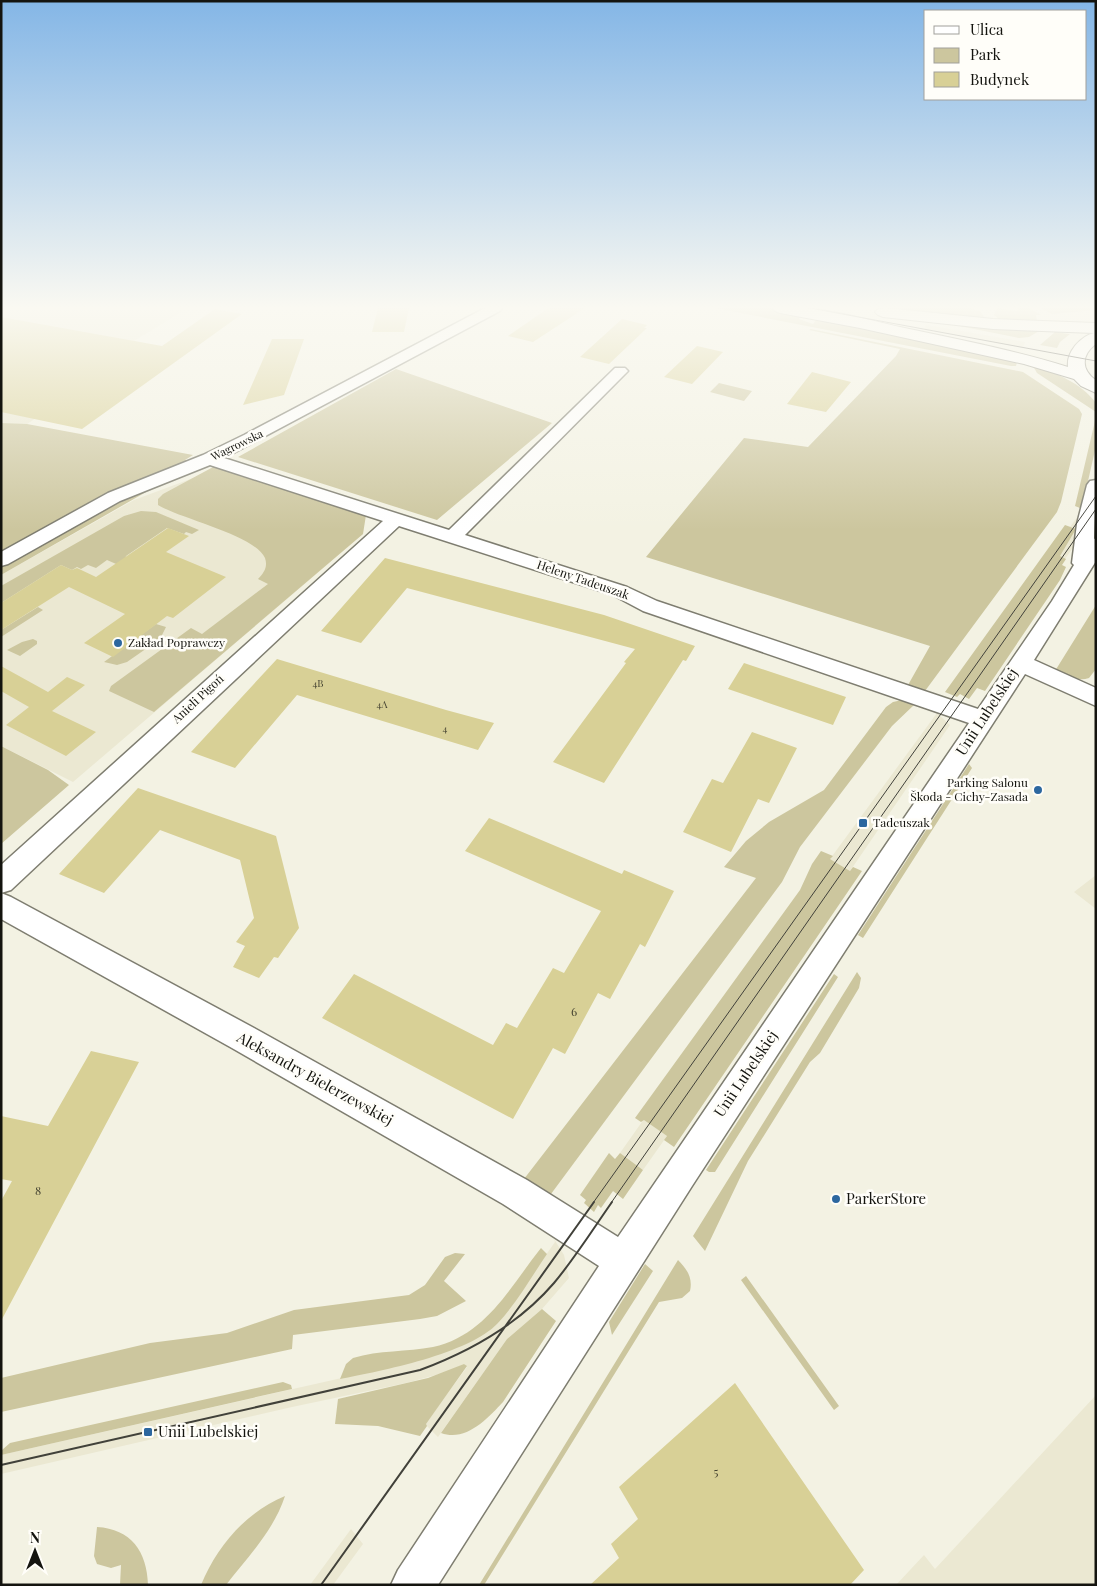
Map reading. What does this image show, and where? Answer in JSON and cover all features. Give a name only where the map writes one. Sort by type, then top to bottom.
[{"type":"street","name":"Wagrowska","points":[[1,560],[114,497],[209,459],[357,382]]},
{"type":"street","points":[[452,537],[609,382]]},
{"type":"street","name":"Heleny Tadeuszak","points":[[209,459],[620,591],[650,606],[983,719]]},
{"type":"street","name":"Unii Lubelskiej","points":[[1082,566],[1086,524],[1096,485]]},
{"type":"street","name":"Anieli Pigoń","points":[[1,882],[397,518]]},
{"type":"street","name":"Unii Lubelskiej","points":[[413,1585],[622,1262],[1061,603],[1096,544]]},
{"type":"street","points":[[1020,663],[1067,682],[1096,698]]},
{"type":"street","name":"Aleksandry Bielerzewskiej","points":[[1,906],[251,1043],[515,1192],[551,1216],[588,1236],[622,1262]]},
{"type":"shaded area","points":[[1,382],[88,382],[1,442]]},
{"type":"shaded area","name":"Zakład Poprawczy","points":[[220,468],[363,534],[73,782],[1,746],[1,575],[134,500]]},
{"type":"shaded area","points":[[1096,492],[1096,515],[1065,559],[1059,557],[1076,529],[1070,527]]},
{"type":"shaded area","points":[[937,713],[950,725],[850,871],[830,859]]},
{"type":"shaded area","points":[[1096,875],[1096,909],[1074,892]]},
{"type":"shaded area","points":[[644,1119],[667,1136],[643,1170],[620,1153]]},
{"type":"shaded area","points":[[554,1239],[564,1255],[569,1278],[542,1309],[507,1339],[438,1437],[425,1424],[467,1367],[464,1364],[447,1372],[406,1383],[292,1407],[1,1474],[1,1455],[404,1364],[458,1347],[471,1341],[498,1323],[555,1242]]},
{"type":"shaded area","points":[[1096,1395],[1096,1585],[896,1585],[924,1555],[935,1569]]},
{"type":"shaded area","points":[[351,1529],[363,1544],[333,1585],[310,1585]]},
{"type":"green space","points":[[373,382],[434,382],[552,423],[437,520],[238,457]]},
{"type":"green space","points":[[871,382],[1038,382],[1079,409],[1082,414],[1057,512],[925,691],[908,685],[930,646],[646,557],[744,438],[808,447]]},
{"type":"green space","points":[[1051,382],[1072,382],[1076,384],[1096,403],[1096,412]]},
{"type":"green space","points":[[719,383],[752,391],[744,401],[710,392]]},
{"type":"green space","points":[[1095,421],[1096,446],[1083,503],[1080,508],[1075,506]]},
{"type":"green space","points":[[1,423],[27,424],[193,455],[185,460],[202,460],[1,575]]},
{"type":"green space","points":[[215,466],[366,515],[363,534],[154,712],[109,691],[111,686],[191,628],[202,634],[268,584],[258,579],[266,567],[265,558],[247,542],[158,505],[158,499],[163,494]]},
{"type":"green space","points":[[141,511],[156,512],[199,530],[192,534],[186,532],[184,534],[167,528],[126,556],[123,567],[107,560],[96,568],[88,565],[81,569],[77,567],[72,570],[61,565],[1,603],[1,586],[124,516]]},
{"type":"green space","points":[[1065,525],[1076,529],[1060,556],[1066,559],[1062,565],[1066,567],[1060,580],[985,691],[977,688],[969,699],[960,694],[957,697],[945,692]]},
{"type":"green space","points":[[1096,605],[1096,669],[1089,678],[1085,679],[1072,678],[1055,671]]},
{"type":"green space","points":[[38,607],[43,610],[1,637],[1,630]]},
{"type":"green space","points":[[156,624],[166,627],[160,639],[127,662],[117,665],[104,662]]},
{"type":"green space","points":[[33,639],[37,641],[37,644],[20,656],[7,650],[22,642]]},
{"type":"green space","points":[[902,700],[915,704],[892,726],[800,847],[782,882],[551,1194],[524,1179],[756,878],[724,867],[746,841],[769,822],[824,790],[886,707],[893,702]]},
{"type":"green space","points":[[1,746],[48,770],[69,785],[1,844]]},
{"type":"green space","points":[[969,764],[972,768],[863,938],[858,935]]},
{"type":"green space","points":[[821,851],[833,856],[830,859],[850,871],[853,867],[862,871],[674,1147],[664,1140],[667,1136],[644,1120],[641,1122],[635,1118],[800,890],[812,864]]},
{"type":"green space","points":[[857,972],[861,978],[859,988],[820,1053],[810,1062],[748,1161],[705,1251],[693,1236]]},
{"type":"green space","points":[[834,974],[838,977],[715,1172],[709,1172],[706,1170]]},
{"type":"green space","points":[[609,1153],[615,1159],[620,1153],[643,1170],[623,1199],[613,1191],[601,1208],[598,1205],[594,1212],[584,1203],[586,1200],[580,1195]]},
{"type":"green space","points":[[541,1248],[547,1254],[505,1315],[485,1334],[467,1344],[424,1360],[340,1379],[346,1364],[353,1358],[363,1355],[433,1347],[452,1341],[468,1332],[495,1308]]},
{"type":"green space","points":[[455,1253],[465,1254],[444,1281],[466,1301],[437,1316],[293,1335],[292,1349],[1,1412],[1,1378],[150,1343],[227,1333],[294,1310],[409,1295],[425,1285],[445,1257]]},
{"type":"green space","points":[[678,1260],[688,1274],[691,1282],[690,1291],[682,1298],[659,1302],[484,1585],[479,1585]]},
{"type":"green space","points":[[645,1264],[653,1271],[612,1335],[609,1322]]},
{"type":"green space","points":[[746,1276],[839,1406],[834,1410],[741,1280]]},
{"type":"green space","points":[[542,1309],[556,1321],[503,1402],[483,1422],[467,1432],[450,1435],[441,1433],[507,1339]]},
{"type":"green space","points":[[464,1364],[467,1366],[426,1424],[427,1426],[420,1436],[378,1426],[335,1424],[338,1399],[428,1378]]},
{"type":"green space","points":[[283,1382],[291,1385],[292,1389],[1,1455],[2,1450],[10,1443]]},
{"type":"green space","points":[[285,1496],[267,1532],[226,1585],[201,1585],[215,1557],[234,1532],[258,1511]]},
{"type":"green space","points":[[97,1527],[119,1532],[135,1544],[144,1562],[148,1585],[120,1585],[121,1565],[111,1568],[97,1564],[94,1556]]},
{"type":"building","points":[[1,382],[147,382],[82,429],[1,412]]},
{"type":"building","points":[[253,382],[289,382],[284,395],[243,405]]},
{"type":"building","points":[[804,382],[851,382],[826,412],[787,404]]},
{"type":"building","points":[[168,528],[189,536],[166,552],[226,577],[173,618],[167,616],[113,657],[84,643],[125,614],[69,587],[1,630],[1,603],[61,565],[72,570],[77,568],[96,577]]},
{"type":"building","points":[[385,558],[604,615],[695,646],[686,661],[683,660],[604,783],[553,762],[635,649],[407,588],[361,643],[321,631]]},
{"type":"building","points":[[277,659],[494,723],[478,750],[297,695],[235,768],[191,752]]},
{"type":"building","points":[[744,663],[846,697],[833,725],[728,689]]},
{"type":"building","points":[[1,666],[48,692],[67,677],[85,685],[52,711],[96,732],[66,756],[6,725],[29,707],[1,691]]},
{"type":"building","points":[[752,732],[797,748],[769,803],[758,799],[731,852],[683,832],[712,779],[723,783]]},
{"type":"building","points":[[138,788],[276,836],[299,928],[278,958],[274,957],[259,978],[233,967],[245,946],[236,942],[254,918],[240,860],[160,830],[104,893],[59,874]]},
{"type":"building","points":[[489,818],[622,874],[624,870],[674,891],[645,947],[640,944],[610,999],[598,993],[565,1054],[553,1048],[513,1119],[322,1018],[354,974],[493,1045],[506,1023],[517,1028],[553,968],[564,973],[601,911],[465,851]]},
{"type":"building","points":[[91,1051],[139,1062],[1,1321],[1,1201],[12,1181],[1,1179],[1,1116],[48,1126]]},
{"type":"building","points":[[735,1383],[864,1570],[850,1585],[590,1585],[619,1558],[611,1544],[638,1519],[619,1487]]},
{"type":"tram line","points":[[593,1203],[1096,496]]},
{"type":"tram line","points":[[611,1203],[1096,509]]},
{"type":"tram line","points":[[505,1327],[594,1202]]},
{"type":"tram line","points":[[505,1327],[525,1312],[554,1283],[612,1202]]},
{"type":"tram line","points":[[1,1465],[420,1370],[475,1345],[505,1327]]},
{"type":"tram line","points":[[321,1585],[505,1327]]},
{"type":"place","name":"Zakład Poprawczy","points":[[118,643]]},
{"type":"place","name":"Parking Salonu Škoda - Cichy-Zasada","points":[[1038,790]]},
{"type":"place","name":"Tadeuszak","points":[[863,823]]},
{"type":"place","name":"ParkerStore","points":[[836,1199]]},
{"type":"place","name":"Unii Lubelskiej","points":[[148,1432]]}]
